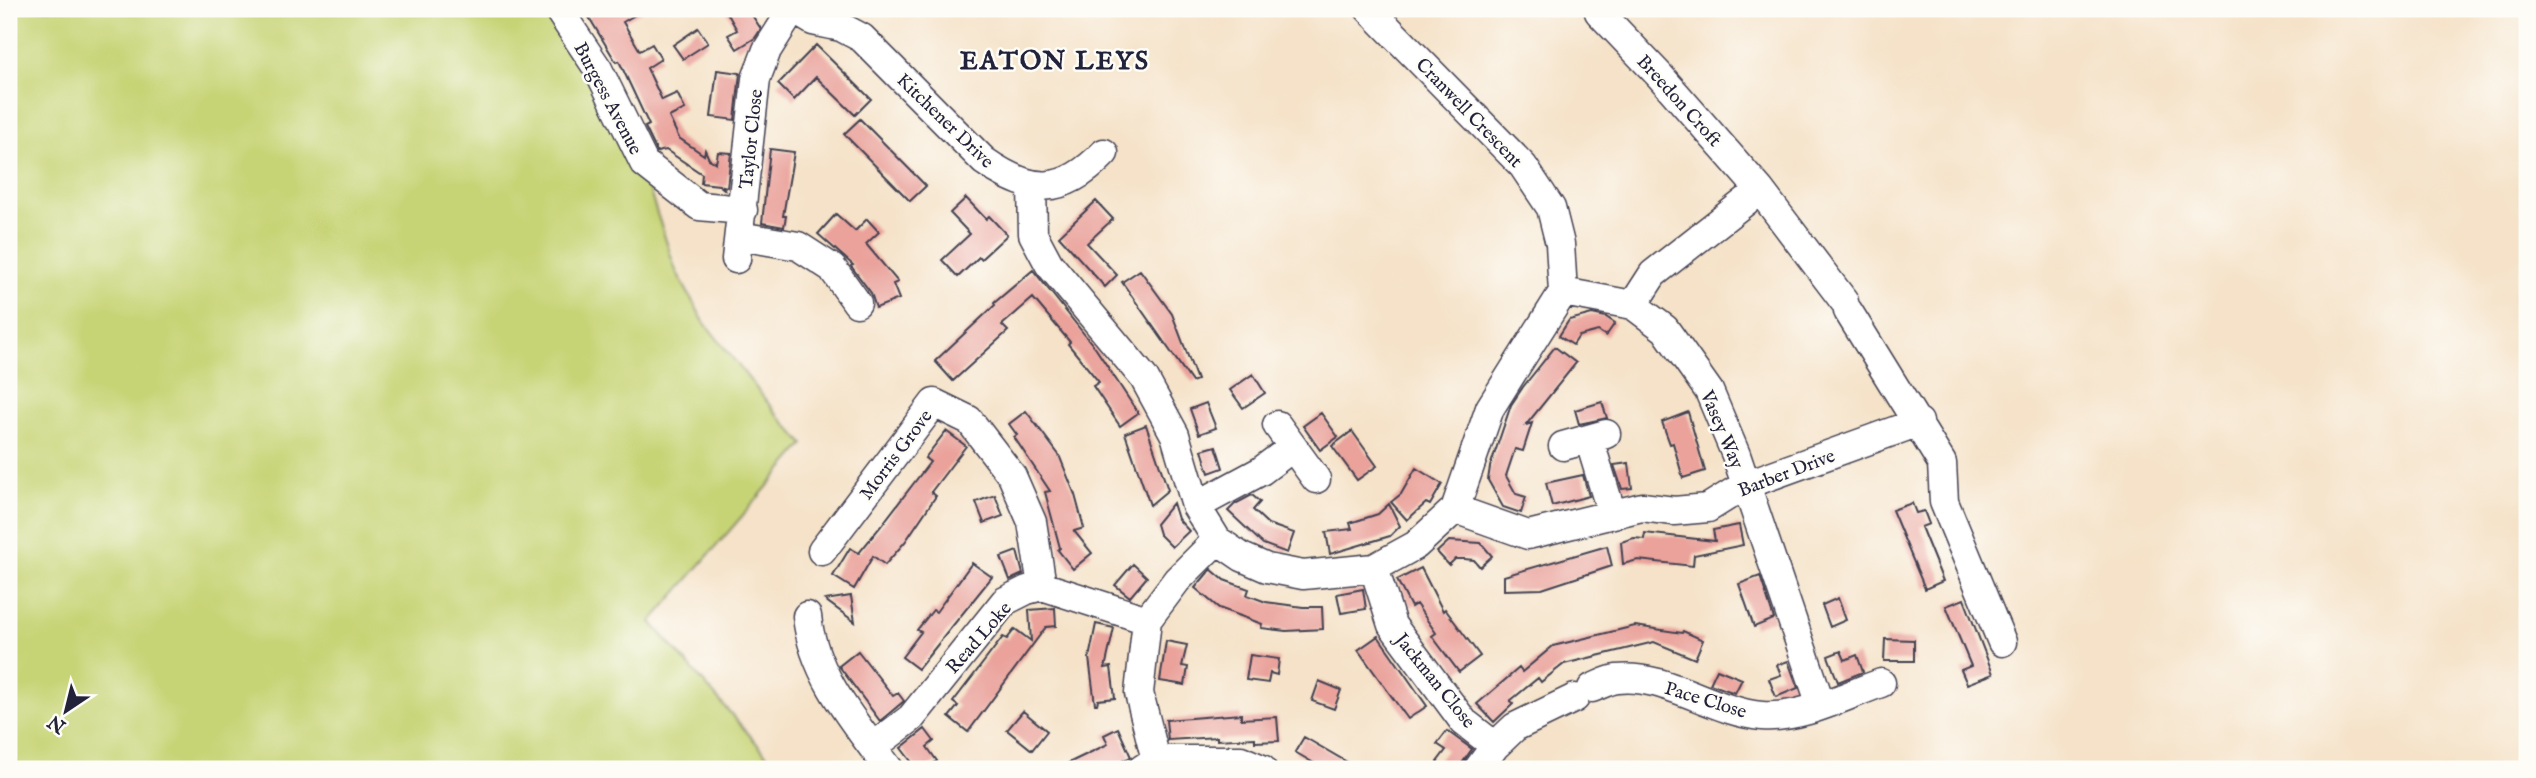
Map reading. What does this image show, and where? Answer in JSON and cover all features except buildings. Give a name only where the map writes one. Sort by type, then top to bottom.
[{"type":"street","name":"Burgess Avenue","points":[[558,9],[598,69],[644,163],[739,235]]},
{"type":"street","name":"Taylor Close","points":[[739,235],[756,79],[767,50],[793,9]]},
{"type":"street","name":"Kitchener Drive","points":[[793,9],[813,21],[841,27],[862,38],[984,161],[1006,177],[1032,185],[1063,185],[1104,153]]},
{"type":"street","name":"Breedon Croft","points":[[1599,12],[1660,76],[1760,190],[1846,306],[1919,422]]},
{"type":"street","name":"Cranwell Crescent","points":[[1373,13],[1523,166],[1552,208],[1560,244],[1563,292]]},
{"type":"street","points":[[1032,185],[1033,234],[1049,264],[1144,378],[1175,435],[1196,506],[1217,540],[1242,557],[1267,568],[1303,575],[1374,568],[1416,545],[1455,509],[1490,408],[1563,292]]},
{"type":"street","points":[[1633,305],[1653,274],[1760,190]]},
{"type":"street","points":[[739,235],[798,246],[832,268],[856,303]]},
{"type":"street","name":"Vasey Way","points":[[1563,292],[1633,305],[1665,329],[1709,391],[1736,455],[1745,485]]},
{"type":"street","name":"Morris Grove","points":[[822,551],[933,402],[969,420],[1012,476],[1032,522],[1042,586]]},
{"type":"street","points":[[1919,422],[1942,463],[1944,502],[2002,642]]},
{"type":"street","name":"Barber Drive","points":[[1455,509],[1528,535],[1642,507],[1674,511],[1709,508],[1745,485],[1919,422]]},
{"type":"street","points":[[1196,506],[1261,471],[1285,436],[1316,479]]},
{"type":"street","points":[[1586,440],[1612,514]]},
{"type":"street","points":[[1745,485],[1821,705]]},
{"type":"street","points":[[1217,540],[1177,580],[1147,620],[1139,693],[1149,764],[1241,760],[1262,769]]},
{"type":"street","name":"Jackman Close","points":[[1374,568],[1392,625],[1465,722],[1495,746]]},
{"type":"street","points":[[1042,586],[1147,620]]},
{"type":"street","name":"Read Loke","points":[[807,616],[809,634],[834,693],[881,758],[1005,601],[1042,586]]},
{"type":"street","name":"Pace Close","points":[[1495,746],[1515,727],[1614,679],[1642,678],[1720,706],[1762,716],[1793,714],[1881,683]]},
{"type":"street","points":[[1478,769],[1495,746]]},
{"type":"green space","points":[[12,9],[549,9],[645,177],[676,271],[704,322],[804,444],[651,622],[779,769],[19,769],[9,742],[9,12]]},
{"type":"district","name":"EATON LEYS","points":[[1055,60]]}]
